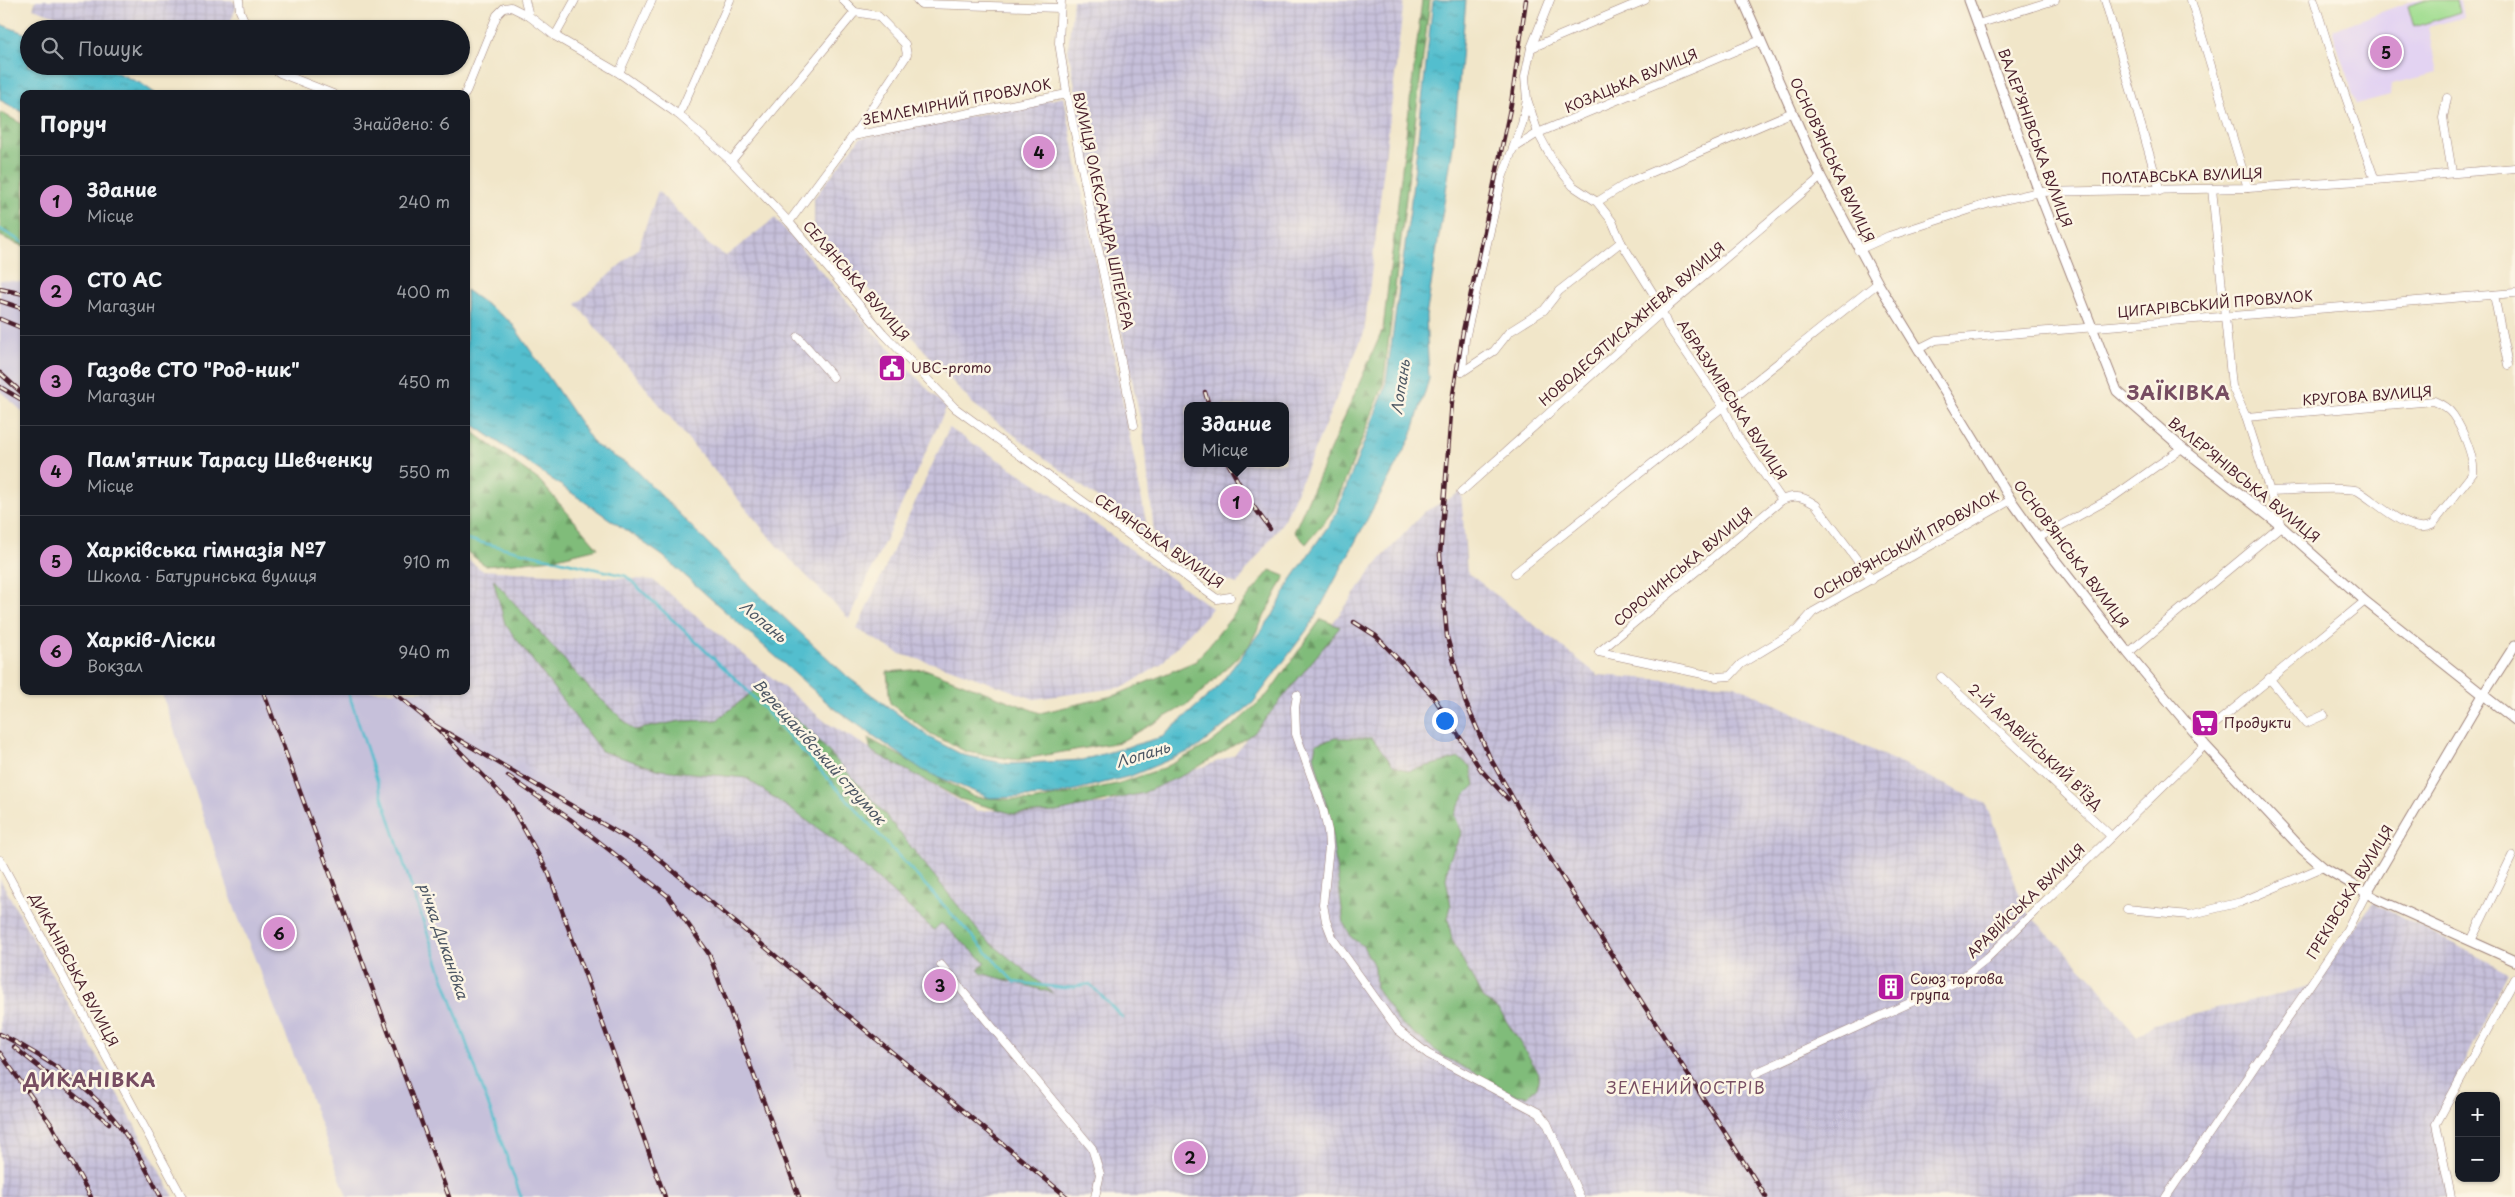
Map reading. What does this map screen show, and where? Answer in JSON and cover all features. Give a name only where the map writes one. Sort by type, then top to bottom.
[{"type":"street","points":[[239,0],[240,11],[244,20]]},
{"type":"street","points":[[524,0],[529,16]]},
{"type":"street","points":[[555,36],[575,0]]},
{"type":"street","points":[[619,73],[652,0]]},
{"type":"street","points":[[679,114],[730,0]]},
{"type":"street","points":[[789,222],[853,136],[907,55],[905,44],[878,16],[855,12],[843,0]]},
{"type":"street","points":[[917,0],[921,4],[1060,4]]},
{"type":"street","points":[[1550,0],[1531,48],[1525,77],[1527,99],[1513,149],[1502,178],[1465,339],[1462,372],[1494,351],[1509,332],[1544,310],[1559,290],[1621,242]]},
{"type":"street","points":[[1531,48],[1645,0]]},
{"type":"street","name":"ОСНОВ’ЯНСЬКА ВУЛИЦЯ","points":[[1743,0],[1821,177],[1858,250],[2011,500],[2038,538],[2128,653],[2202,742],[2302,849],[2323,867],[2366,894],[2515,961]]},
{"type":"street","name":"ВАЛЕР’ЯНІВСЬКА ВУЛИЦЯ","points":[[1969,0],[2038,192],[2116,391],[2182,448],[2281,526],[2365,601],[2515,720]]},
{"type":"street","points":[[1978,24],[2055,0]]},
{"type":"street","points":[[2105,0],[2160,191]]},
{"type":"street","points":[[2191,0],[2248,188]]},
{"type":"street","points":[[2314,0],[2332,58],[2375,180]]},
{"type":"street","name":"ВУЛИЦЯ ОЛЕКСАНДРА ШПЕЙЄРА","points":[[1060,4],[1059,43],[1066,94],[1134,425]]},
{"type":"street","name":"СЕЛЯНСЬКА ВУЛИЦЯ","points":[[467,90],[497,15],[504,8],[511,7],[529,16],[555,36],[619,73],[679,114],[730,160],[789,222],[883,333],[955,408],[1217,598],[1230,597]]},
{"type":"street","points":[[730,160],[855,12]]},
{"type":"street","name":"КОЗАЦЬКА ВУЛИЦЯ","points":[[1513,149],[1538,133],[1761,40]]},
{"type":"street","points":[[285,75],[323,90]]},
{"type":"street","name":"ЗЕМЛЕМІРНИЙ ПРОВУЛОК","points":[[853,136],[1066,94]]},
{"type":"street","points":[[2447,98],[2443,118],[2452,172]]},
{"type":"street","name":"АБРАЗУМІВСЬКА ВУЛИЦЯ","points":[[1527,99],[1538,133],[1554,161],[1573,186],[1597,202],[1612,221],[1621,242],[1663,311],[1671,330],[1723,406],[1736,436],[1782,500],[1804,497],[1816,505],[1872,580]]},
{"type":"street","points":[[1597,202],[1629,182],[1793,112]]},
{"type":"street","name":"ПОЛТАВСЬКА ВУЛИЦЯ","points":[[1858,250],[1889,236],[1990,202],[2038,192],[2248,188],[2375,180],[2515,168]]},
{"type":"street","name":"НОВОДЕСЯТИСАЖНЕВА ВУЛИЦЯ","points":[[1462,492],[1663,311],[1821,177]]},
{"type":"street","points":[[2128,653],[2281,526],[2246,418],[2232,386],[2212,189]]},
{"type":"street","points":[[1514,573],[1878,283]]},
{"type":"street","name":"ЦИГАРІВСЬКИЙ ПРОВУЛОК","points":[[1918,349],[1936,340],[2515,293]]},
{"type":"street","points":[[2494,295],[2508,365]]},
{"type":"street","points":[[798,338],[833,377]]},
{"type":"street","name":"КРУГОВА ВУЛИЦЯ","points":[[2246,418],[2434,401],[2443,405],[2453,415],[2474,464],[2473,474],[2432,525],[2425,529],[2418,528],[2397,518],[2356,490],[2269,491]]},
{"type":"street","points":[[2038,538],[2113,497],[2182,448]]},
{"type":"street","name":"СОРОЧИНСЬКА ВУЛИЦЯ","points":[[1599,652],[1782,500]]},
{"type":"street","name":"ОСНОВ’ЯНСЬКИЙ ПРОВУЛОК","points":[[1599,652],[1723,678],[1730,676],[1741,664],[1797,630],[1813,612],[2011,500]]},
{"type":"street","name":"АРАВІЙСЬКА ВУЛИЦЯ","points":[[1756,1073],[1958,981],[1986,958],[2111,836],[2202,742],[2269,678],[2365,601]]},
{"type":"street","name":"ГРЕКІВСЬКА ВУЛИЦЯ","points":[[2166,1197],[2346,932],[2366,894],[2482,695],[2515,645]]},
{"type":"street","name":"2-Й АРАВІЙСЬКИЙ В’ЇЗД","points":[[1941,677],[2111,836]]},
{"type":"street","points":[[2269,678],[2306,723],[2324,715]]},
{"type":"street","points":[[1297,694],[1295,707],[1296,734],[1323,809],[1328,831],[1329,847],[1323,904],[1326,922],[1333,939],[1398,1030],[1412,1043],[1428,1054],[1539,1113],[1547,1123],[1580,1197]]},
{"type":"street","points":[[2471,941],[2512,856]]},
{"type":"street","name":"ДИКАНІВСЬКА ВУЛИЦЯ","points":[[0,860],[182,1197]]},
{"type":"street","points":[[2127,909],[2189,916],[2240,902],[2323,867]]},
{"type":"street","points":[[941,965],[1092,1148],[1100,1174],[1095,1197]]},
{"type":"street","points":[[2450,1197],[2436,1124],[2515,979]]},
{"type":"shaded area","points":[[36,0],[232,0],[237,5],[231,20],[68,20],[33,8]]},
{"type":"shaded area","points":[[1073,0],[1404,0],[1364,333],[1285,519],[1237,584],[1192,569],[1155,542],[1143,432],[1072,98],[1077,97],[1068,50]]},
{"type":"shaded area","points":[[2414,0],[2461,0],[2464,17],[2428,27],[2437,73],[2391,84],[2390,95],[2356,104],[2332,30]]},
{"type":"shaded area","points":[[1064,97],[1149,537],[972,403],[814,229],[814,198],[860,138]]},
{"type":"shaded area","points":[[658,191],[709,245],[726,256],[775,218],[878,337],[946,408],[849,619],[777,546],[576,304],[638,249]]},
{"type":"shaded area","points":[[0,280],[20,282],[20,409],[0,391]]},
{"type":"shaded area","points":[[949,428],[1075,509],[1212,608],[1160,665],[1124,687],[1034,699],[946,667],[900,654],[857,629]]},
{"type":"shaded area","points":[[1461,492],[1467,572],[1598,675],[1735,685],[1986,804],[2026,911],[2094,981],[2137,1037],[2153,1024],[2315,985],[2373,902],[2508,972],[2436,1124],[2451,1197],[385,1197],[198,695],[470,695],[470,561],[482,570],[653,580],[827,723],[977,811],[1105,804],[1234,755],[1379,561],[1424,512]]},
{"type":"shaded area","points":[[162,695],[426,695],[498,750],[649,830],[762,970],[804,1098],[840,1197],[347,1197],[307,1088],[236,912]]},
{"type":"shaded area","points":[[0,879],[174,1197],[0,1197]]},
{"type":"green space","points":[[1422,0],[1430,0],[1383,387],[1333,511],[1306,544],[1294,532],[1383,329]]},
{"type":"green space","points":[[2426,0],[2457,0],[2460,12],[2414,27],[2408,6]]},
{"type":"green space","points":[[0,112],[20,123],[20,245],[0,236]]},
{"type":"green space","points":[[470,430],[540,481],[598,548],[553,559],[486,566],[470,554]]},
{"type":"green space","points":[[1270,570],[1285,576],[1249,646],[1190,703],[1120,742],[1018,760],[967,752],[931,734],[890,703],[887,672],[925,669],[1040,713],[1116,695],[1196,661]]},
{"type":"green space","points":[[493,579],[589,688],[634,730],[680,721],[717,720],[756,689],[807,728],[879,807],[983,937],[1053,993],[981,973],[978,970],[985,962],[941,923],[934,930],[833,839],[746,778],[660,770],[601,751],[505,624]]},
{"type":"green space","points":[[1321,619],[1340,627],[1254,733],[1190,772],[1143,793],[1057,812],[1014,814],[960,799],[871,751],[868,738],[974,797],[1032,801],[1117,784],[1164,768],[1208,745],[1234,725],[1268,694]]},
{"type":"green space","points":[[1335,738],[1372,738],[1393,765],[1408,771],[1459,758],[1471,767],[1475,785],[1464,796],[1454,815],[1462,832],[1449,860],[1446,879],[1451,906],[1448,918],[1452,940],[1482,997],[1500,1011],[1539,1073],[1537,1087],[1527,1096],[1515,1095],[1443,1056],[1398,1021],[1376,988],[1375,968],[1363,946],[1352,938],[1344,924],[1330,821],[1314,755],[1316,744]]},
{"type":"water","name":"Лопань","points":[[1433,0],[1466,0],[1454,140],[1426,317],[1429,379],[1411,437],[1312,623],[1253,703],[1197,748],[1131,776],[1052,796],[990,798],[924,771],[831,706],[663,556],[470,423],[470,293],[511,322],[595,445],[634,468],[751,587],[849,678],[932,739],[963,755],[1009,764],[1082,760],[1162,737],[1216,689],[1273,615],[1291,580],[1335,516],[1385,389],[1410,210]]},
{"type":"water","points":[[0,24],[20,32],[20,75],[122,75],[150,90],[20,90],[20,111],[0,100]]},
{"type":"waterway","name":"Верещаківський струмок","points":[[0,229],[20,241]]},
{"type":"waterway","name":"Верещаківський струмок","points":[[470,540],[626,576],[744,687],[1014,982],[1064,988],[1090,984],[1123,1018]]},
{"type":"waterway","name":"річка Диканівка","points":[[349,695],[416,901],[521,1197]]},
{"type":"railway","points":[[1526,0],[1511,104],[1463,331],[1452,401],[1440,555],[1447,637],[1465,701],[1489,756],[1520,811],[1766,1197]]},
{"type":"railway","points":[[0,289],[20,293]]},
{"type":"railway","points":[[0,301],[20,308]]},
{"type":"railway","points":[[0,319],[20,327]]},
{"type":"railway","points":[[0,373],[20,391]]},
{"type":"railway","points":[[0,387],[20,399]]},
{"type":"railway","points":[[1205,392],[1208,402]]},
{"type":"railway","points":[[1230,467],[1246,496],[1270,529]]},
{"type":"railway","points":[[1354,622],[1376,636],[1433,696],[1481,770],[1508,799]]},
{"type":"railway","points":[[264,695],[449,1197]]},
{"type":"railway","points":[[397,695],[434,725],[509,802],[549,874],[665,1197]]},
{"type":"railway","points":[[434,725],[649,851],[1067,1197]]},
{"type":"railway","points":[[508,776],[570,819],[668,896],[709,954],[799,1197]]},
{"type":"railway","points":[[0,1034],[38,1055],[90,1093],[119,1125],[143,1163],[161,1197]]},
{"type":"railway","points":[[14,1047],[109,1123]]},
{"type":"railway","points":[[0,1053],[51,1124],[91,1197]]},
{"type":"place","name":"Харківська гімназія №7","points":[[2386,52]]},
{"type":"place","name":"Пам'ятник Тарасу Шевченку","points":[[1039,152]]},
{"type":"place","name":"UBC-promo","points":[[892,368]]},
{"type":"place","name":"Здание","points":[[1236,502]]},
{"type":"place","name":"Продукти","points":[[2205,723]]},
{"type":"place","name":"Харків-Ліски","points":[[279,933]]},
{"type":"place","name":"Газове СТО \"Род-ник\"","points":[[940,985]]},
{"type":"place","name":"Союз торгова група","points":[[1891,987]]},
{"type":"place","name":"СТО АС","points":[[1190,1157]]},
{"type":"district","name":"ЗАЇКІВКА","points":[[2179,393]]},
{"type":"district","name":"ДИКАНІВКА","points":[[90,1080]]},
{"type":"district","name":"ЗЕЛЕНИЙ ОСТРІВ","points":[[1686,1088]]}]
